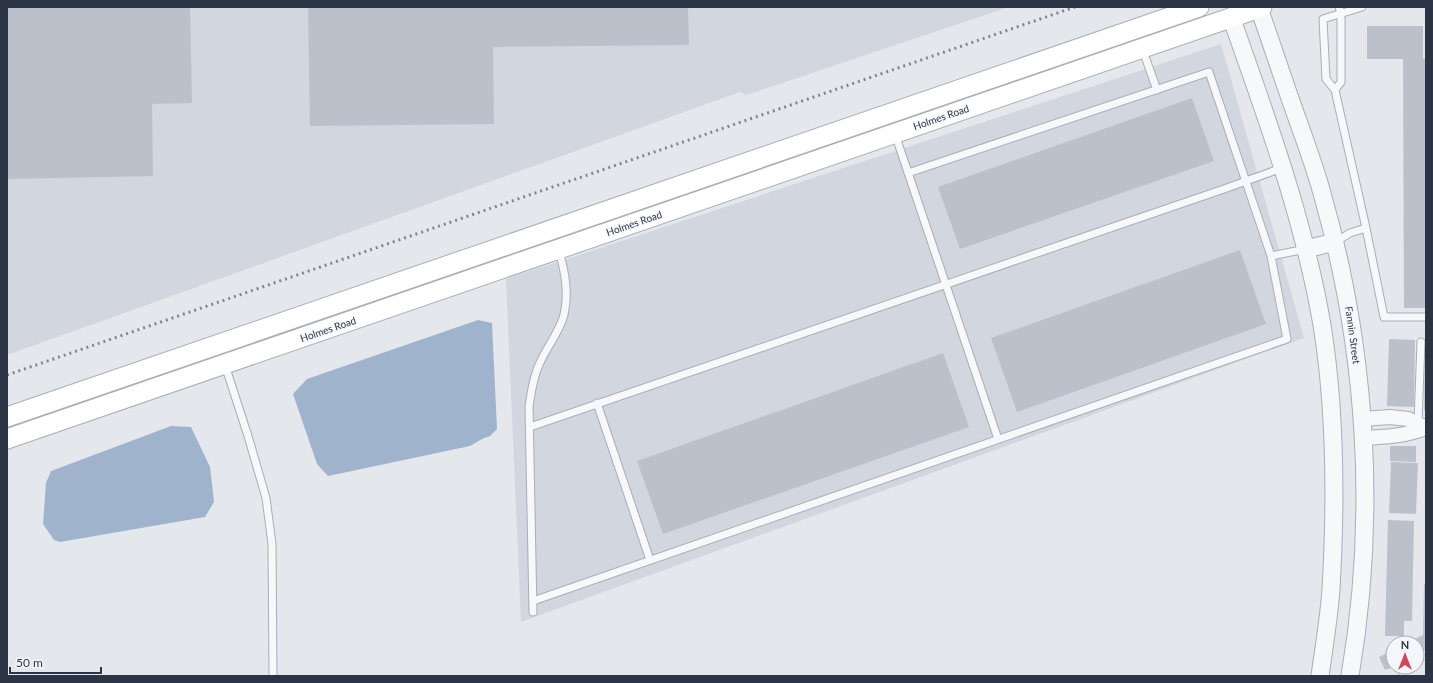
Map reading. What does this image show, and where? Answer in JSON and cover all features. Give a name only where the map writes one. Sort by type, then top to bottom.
[{"type":"main road","name":"Holmes Road","points":[[7,417],[1199,7]]},
{"type":"main road","name":"Holmes Road","points":[[7,440],[1142,48],[1230,12],[1260,7]]},
{"type":"main road","points":[[889,114],[894,133]]},
{"type":"main road","points":[[551,230],[559,249]]},
{"type":"main road","points":[[217,345],[225,364]]},
{"type":"street","name":"Fannin Street","points":[[1260,7],[1319,181],[1335,242],[1353,333],[1361,394],[1365,482],[1365,545],[1355,648],[1350,676]]},
{"type":"street","points":[[1230,12],[1282,168],[1306,249],[1322,326],[1329,385],[1334,459],[1331,590],[1320,676]]},
{"type":"street","points":[[1306,249],[1335,242]]},
{"type":"street","points":[[1362,419],[1408,419],[1423,426]]},
{"type":"street","points":[[1363,438],[1395,436],[1412,433],[1423,426]]},
{"type":"lane","points":[[1362,7],[1340,10],[1323,19],[1326,79],[1335,90],[1384,317],[1426,317]]},
{"type":"lane","points":[[1335,90],[1341,82],[1340,10]]},
{"type":"lane","points":[[1142,48],[1156,90]]},
{"type":"lane","points":[[533,601],[1287,339],[1271,256],[1209,72],[908,173]]},
{"type":"lane","points":[[894,133],[998,439]]},
{"type":"lane","points":[[530,426],[1282,168]]},
{"type":"lane","points":[[1335,242],[1350,233],[1366,228]]},
{"type":"lane","points":[[533,612],[529,407],[531,388],[538,365],[556,334],[564,315],[566,277],[559,249]]},
{"type":"lane","points":[[1271,256],[1306,249]]},
{"type":"lane","points":[[1421,342],[1423,426]]},
{"type":"lane","points":[[225,364],[266,498],[272,544],[273,676]]},
{"type":"lane","points":[[597,403],[650,560]]},
{"type":"shaded area","points":[[7,7],[1009,7],[746,95],[740,92],[7,355]]},
{"type":"shaded area","points":[[1221,44],[1304,338],[521,622],[506,279]]},
{"type":"water","points":[[478,320],[492,323],[497,429],[490,436],[470,446],[328,476],[317,464],[293,394],[307,379]]},
{"type":"water","points":[[171,426],[191,427],[210,467],[214,502],[205,517],[60,542],[54,540],[43,524],[46,483],[51,471]]},
{"type":"building","points":[[7,7],[190,7],[192,103],[152,104],[153,176],[7,179]]},
{"type":"building","points":[[308,7],[688,7],[689,45],[493,47],[494,124],[310,126]]},
{"type":"building","points":[[1367,26],[1423,26],[1423,59],[1367,59]]},
{"type":"building","points":[[1403,59],[1426,59],[1426,308],[1404,308]]},
{"type":"building","points":[[1192,98],[1214,161],[960,249],[938,187]]},
{"type":"building","points":[[1240,250],[1266,324],[1017,412],[991,338]]},
{"type":"building","points":[[1389,339],[1415,340],[1414,407],[1387,406]]},
{"type":"building","points":[[1425,341],[1426,410],[1424,410]]},
{"type":"building","points":[[943,353],[969,427],[663,534],[637,461]]},
{"type":"building","points":[[1390,446],[1416,446],[1416,462],[1390,461]]},
{"type":"building","points":[[1391,462],[1418,463],[1416,514],[1389,513]]},
{"type":"building","points":[[1388,520],[1414,521],[1412,621],[1404,621],[1404,635],[1385,635]]},
{"type":"building","points":[[1424,584],[1426,584],[1425,651],[1425,635],[1423,635]]},
{"type":"building","points":[[1385,654],[1385,670],[1379,657]]},
{"type":"railway","points":[[7,375],[1075,7]]}]
